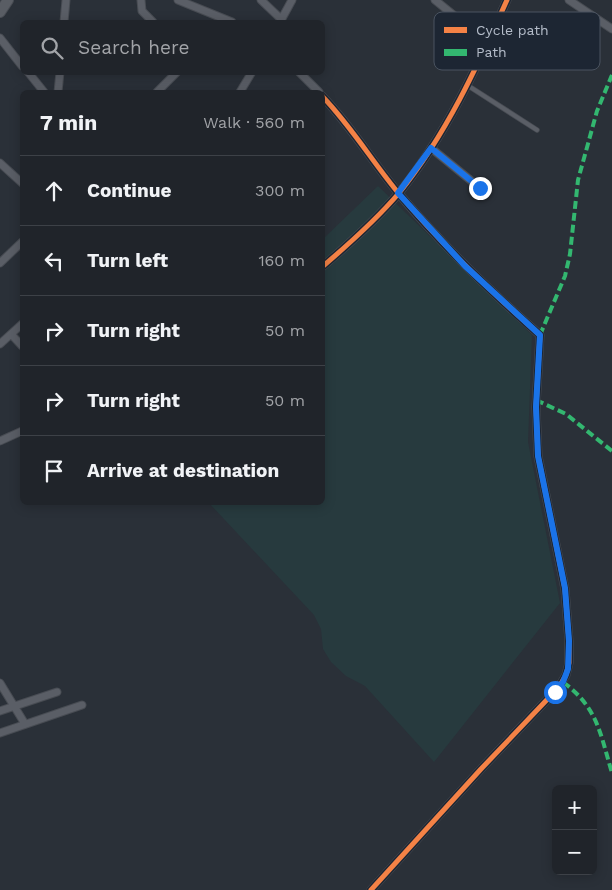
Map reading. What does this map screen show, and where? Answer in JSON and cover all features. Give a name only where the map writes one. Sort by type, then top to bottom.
[{"type":"street","points":[[0,12],[8,0]]},
{"type":"street","points":[[64,20],[66,0]]},
{"type":"street","points":[[141,0],[142,12],[151,20]]},
{"type":"street","points":[[178,0],[227,20]]},
{"type":"street","points":[[261,0],[280,20]]},
{"type":"street","points":[[282,20],[292,0]]},
{"type":"street","points":[[435,0],[450,12]]},
{"type":"street","points":[[502,12],[507,0]]},
{"type":"street","points":[[569,0],[587,12]]},
{"type":"street","points":[[600,21],[612,29]]},
{"type":"street","points":[[0,38],[20,63]]},
{"type":"street","points":[[325,264],[377,216],[398,193],[431,148],[474,70]]},
{"type":"street","points":[[30,75],[42,90]]},
{"type":"street","points":[[58,90],[60,75]]},
{"type":"street","points":[[160,90],[173,75]]},
{"type":"street","points":[[241,90],[250,75]]},
{"type":"street","points":[[302,75],[317,90]]},
{"type":"street","points":[[325,99],[340,115],[398,193],[471,272],[540,335],[536,407],[538,456],[565,588],[569,663],[566,676],[559,687],[481,769],[371,890]]},
{"type":"street","points":[[431,148],[480,188]]},
{"type":"street","points":[[0,164],[20,181]]},
{"type":"street","points":[[0,264],[20,244]]},
{"type":"street","points":[[1,340],[20,326]]},
{"type":"street","points":[[11,334],[20,344]]},
{"type":"street","points":[[0,441],[20,433]]},
{"type":"street","points":[[0,683],[25,724]]},
{"type":"street","points":[[0,712],[57,692]]},
{"type":"street","points":[[0,733],[82,705]]},
{"type":"lane","points":[[467,85],[537,130]]},
{"type":"green space","points":[[378,186],[532,335],[528,442],[560,603],[434,762],[365,686],[346,676],[331,662],[323,649],[321,629],[314,615],[211,505],[325,505],[325,237]]},
{"type":"marked path","points":[[540,335],[565,276],[570,254],[578,180],[597,111],[612,75]]},
{"type":"marked path","points":[[536,400],[566,414],[612,451]]},
{"type":"marked path","points":[[563,682],[575,692],[591,712],[600,733],[612,773]]},
{"type":"cycle path","points":[[501,12],[507,0]]},
{"type":"cycle path","points":[[325,264],[381,213],[416,171],[446,124],[474,70]]},
{"type":"cycle path","points":[[325,99],[400,195],[433,232],[485,285],[540,335],[536,407],[538,456],[565,589],[569,641],[569,663],[566,675],[559,687],[481,769],[371,890]]},
{"type":"route","points":[[480,188],[431,148],[398,193],[465,266],[540,335],[536,407],[538,456],[562,570],[569,641],[568,669],[563,682],[555,692]]}]
